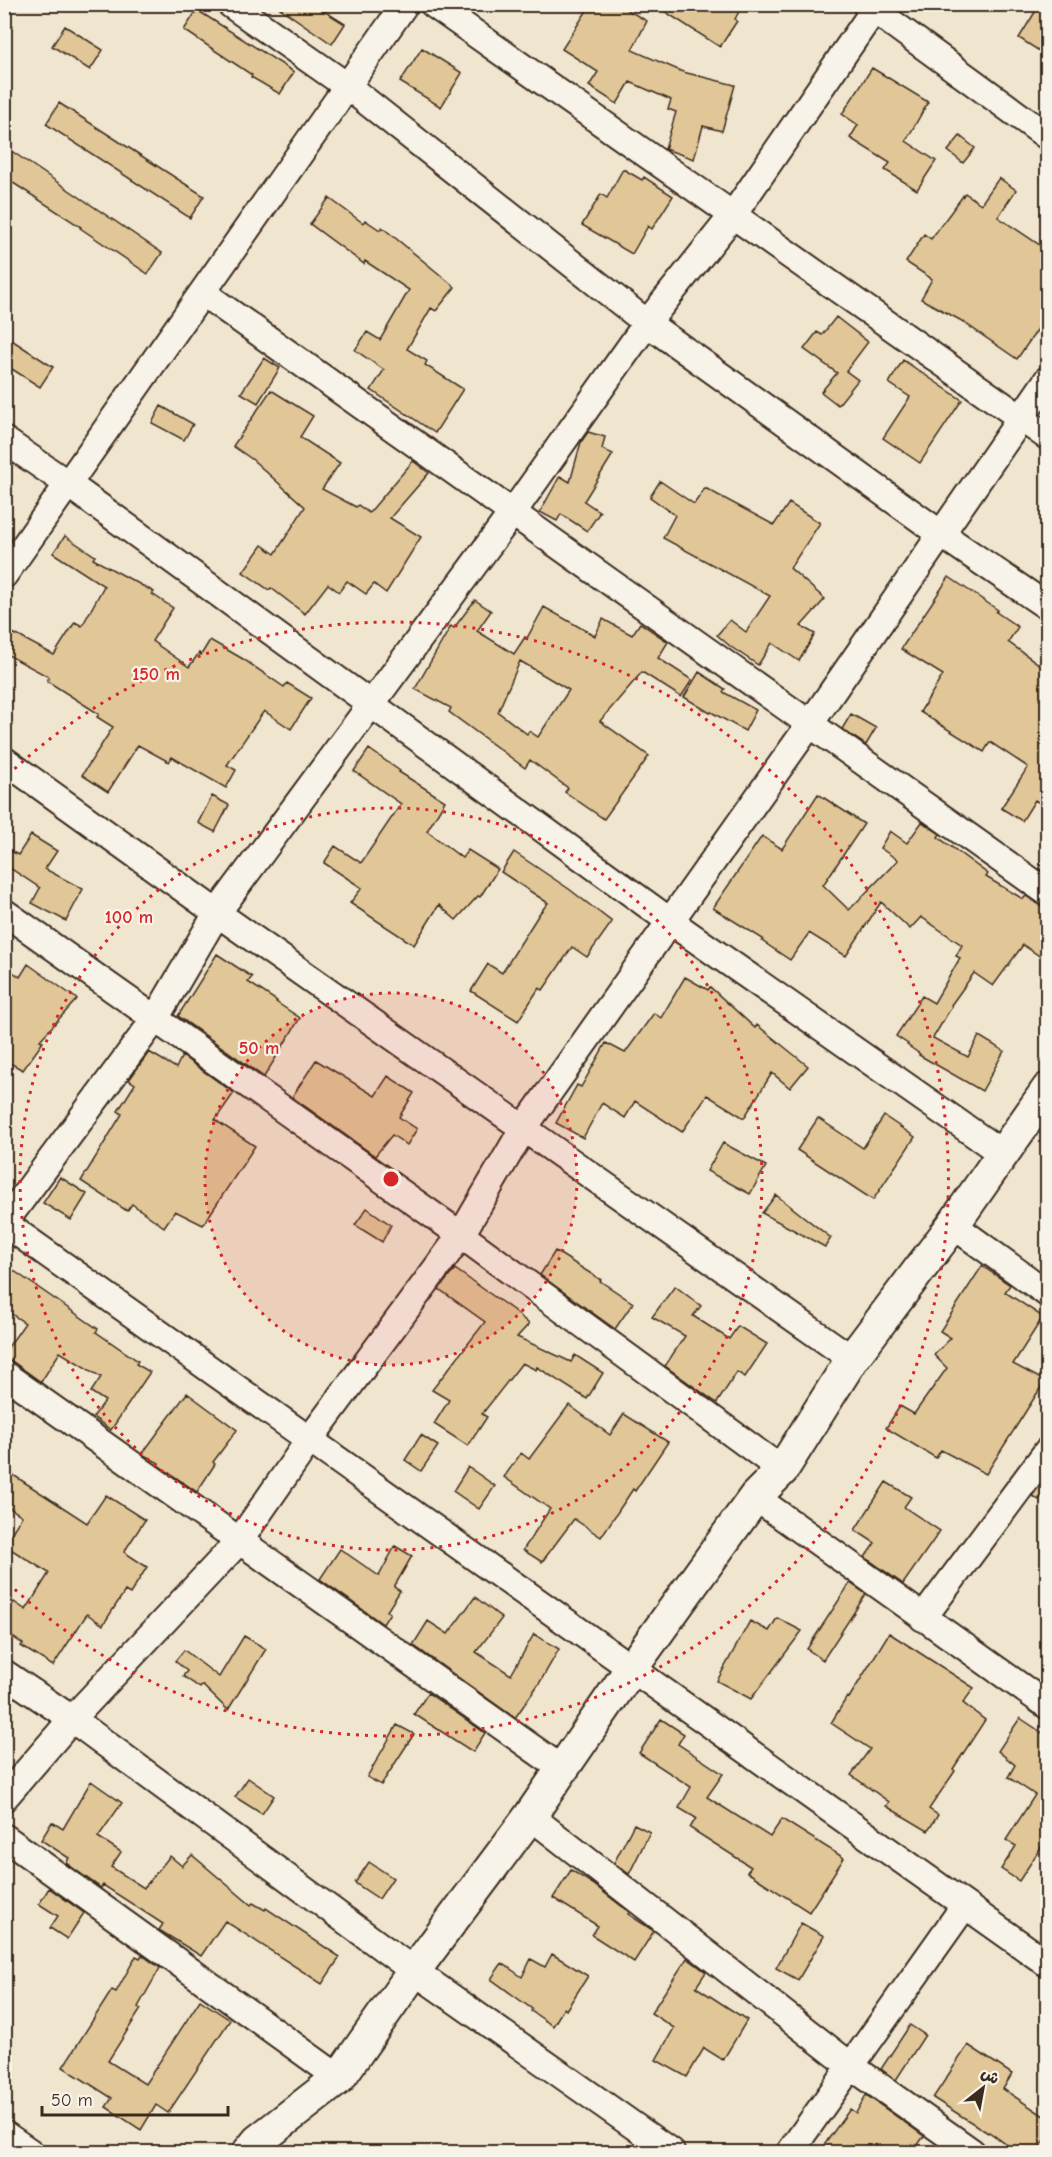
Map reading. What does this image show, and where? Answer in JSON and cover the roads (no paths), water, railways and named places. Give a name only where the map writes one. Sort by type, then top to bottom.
[{"type":"street","points":[[230,4],[347,86],[647,322],[941,534],[1047,607]]},
{"type":"street","points":[[4,575],[405,4]]},
{"type":"street","points":[[433,4],[1047,437]]},
{"type":"street","points":[[1047,137],[873,6],[733,215],[647,322],[513,512],[217,913],[155,1019],[4,1223],[1047,1964]]},
{"type":"street","points":[[203,292],[1047,893]]},
{"type":"street","points":[[4,1798],[72,1719],[240,1540],[310,1439],[461,1235],[523,1129],[810,724],[1047,379]]},
{"type":"street","points":[[4,440],[68,484],[671,922],[1003,1154]]},
{"type":"street","points":[[4,760],[217,913],[852,1359]]},
{"type":"street","points":[[4,912],[461,1235],[782,1470]]},
{"type":"street","points":[[260,2149],[339,2078],[414,1971],[530,1816],[631,1669],[755,1497],[782,1470],[852,1359],[953,1225],[1047,1089]]},
{"type":"street","points":[[953,1225],[1047,1294]]},
{"type":"street","points":[[4,1374],[562,1769]]},
{"type":"street","points":[[923,1618],[1047,1450]]},
{"type":"street","points":[[755,1497],[1047,1706]]},
{"type":"street","points":[[4,1673],[72,1719],[414,1971],[671,2152]]},
{"type":"street","points":[[530,1816],[851,2066],[972,2152]]},
{"type":"street","points":[[4,1837],[339,2078]]},
{"type":"street","points":[[790,2152],[965,1905]]},
{"type":"street","points":[[4,2134],[30,2152]]}]
